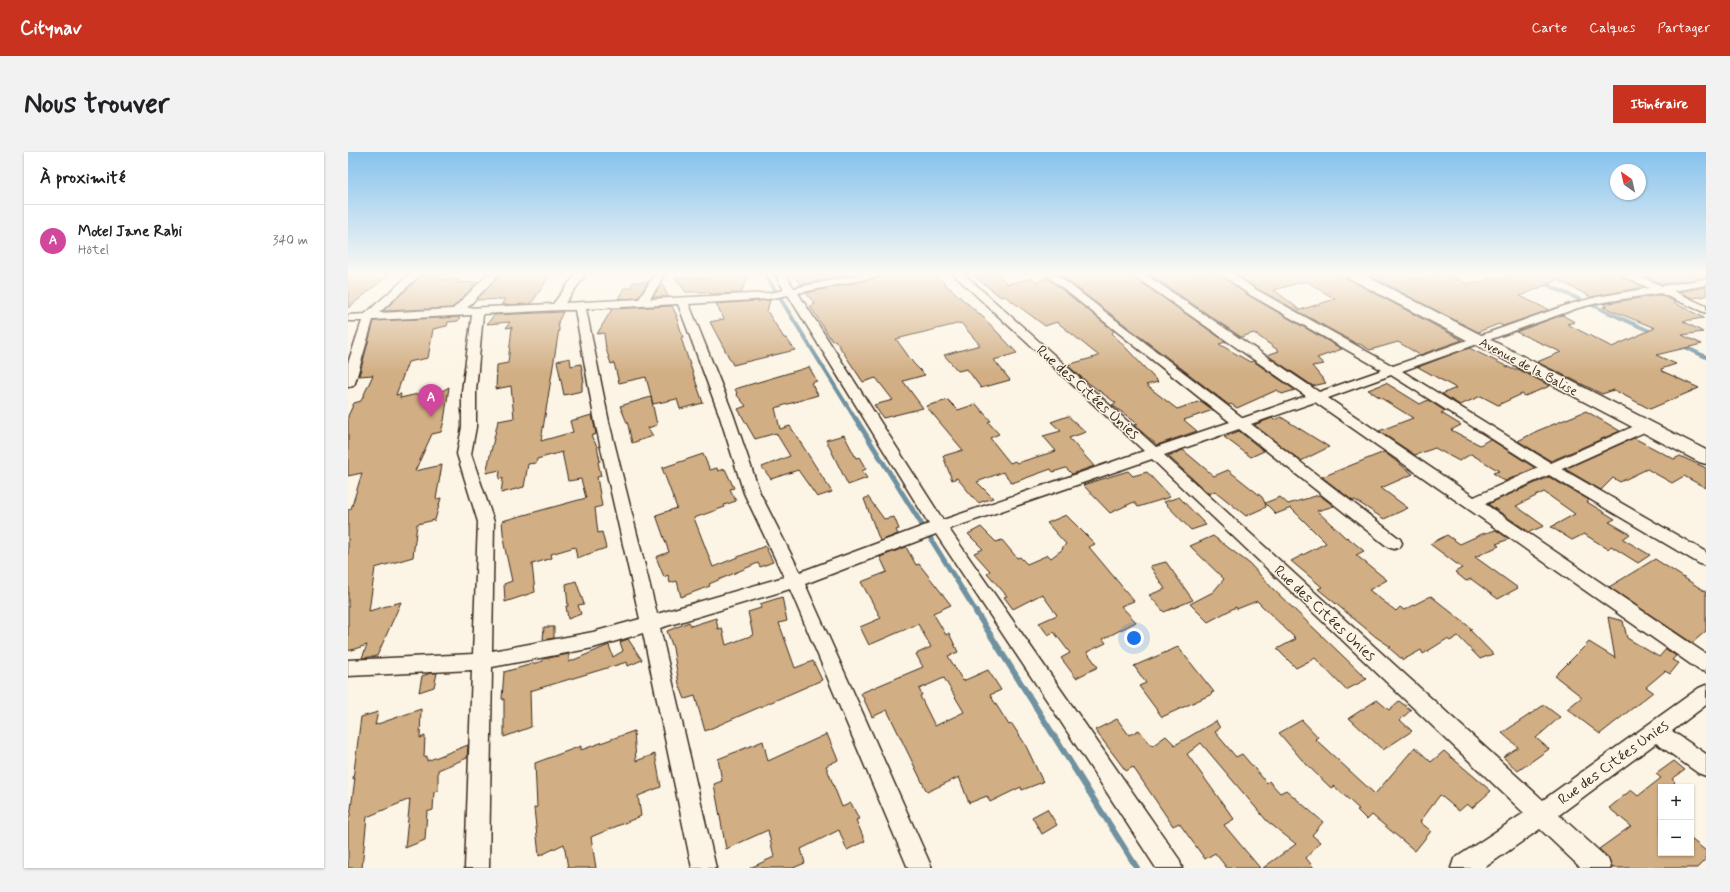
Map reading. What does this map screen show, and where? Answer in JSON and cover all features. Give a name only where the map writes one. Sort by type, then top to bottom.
[{"type":"street","points":[[348,383],[369,316],[379,307]]},
{"type":"street","points":[[456,313],[461,307]]},
{"type":"street","points":[[348,318],[563,307]]},
{"type":"street","points":[[580,307],[602,422],[650,623],[704,868]]},
{"type":"street","points":[[684,307],[726,414],[752,492],[795,581],[920,868]]},
{"type":"street","points":[[796,307],[929,531],[1055,696],[1170,868]]},
{"type":"street","name":"Rue des Citées Unies","points":[[995,307],[1155,454],[1541,815],[1706,694]]},
{"type":"street","points":[[1092,307],[1394,543]]},
{"type":"street","points":[[1187,307],[1706,664]]},
{"type":"street","points":[[1280,307],[1391,370],[1550,469],[1706,560]]},
{"type":"street","name":"Avenue de la Balise","points":[[1417,307],[1706,458]]},
{"type":"street","points":[[348,668],[484,661],[593,640],[795,581],[929,531],[1155,454],[1570,307]]},
{"type":"street","points":[[477,868],[484,661],[486,522],[464,454],[469,427],[469,391],[478,312]]},
{"type":"street","points":[[1471,504],[1644,427]]},
{"type":"street","points":[[1655,731],[1706,766]]},
{"type":"street","points":[[1462,868],[1541,815],[1599,868]]},
{"type":"building","points":[[387,307],[453,307],[452,308],[383,311]]},
{"type":"building","points":[[673,307],[677,316],[683,337],[681,338],[703,403],[680,409],[677,399],[653,404],[646,377],[619,383],[614,363],[611,364],[606,349],[604,333],[597,334],[612,309]]},
{"type":"building","points":[[718,307],[768,307],[767,311],[784,338],[786,338],[795,350],[733,365],[710,322],[724,319]]},
{"type":"building","points":[[811,307],[972,307],[1017,353],[994,360],[1010,380],[981,388],[967,369],[958,371],[944,355],[980,345],[961,323],[896,339],[914,364],[925,375],[903,381],[923,408],[883,418],[874,405],[893,400],[876,378],[863,382],[835,340],[832,341]]},
{"type":"building","points":[[1020,307],[1085,307],[1114,331],[1112,333],[1158,382],[1146,385],[1177,409],[1201,401],[1213,410],[1184,420],[1197,431],[1157,445],[1134,425],[1138,424],[1112,405],[1116,403],[1067,365],[1099,356],[1057,322],[1045,326]]},
{"type":"building","points":[[1102,307],[1177,307],[1226,342],[1219,344],[1250,362],[1253,361],[1295,390],[1282,394],[1277,390],[1237,408],[1231,404],[1229,405]]},
{"type":"building","points":[[1198,307],[1269,307],[1342,349],[1317,358],[1324,364],[1312,366],[1326,383],[1313,386],[1267,355],[1279,351],[1254,333],[1241,337]]},
{"type":"building","points":[[1291,307],[1297,307],[1300,310],[1308,307],[1401,307],[1462,340],[1420,355],[1398,342],[1370,350],[1360,344],[1357,344]]},
{"type":"building","points":[[1431,307],[1544,307],[1549,310],[1503,326],[1499,324],[1478,332]]},
{"type":"building","points":[[1604,307],[1683,307],[1704,318],[1683,321],[1703,332],[1682,335],[1702,344],[1656,355],[1676,364],[1661,369],[1662,371],[1699,388],[1650,409],[1614,390],[1602,394],[1537,362],[1561,352],[1516,332],[1562,315],[1575,322],[1567,324],[1612,347],[1655,328]]},
{"type":"building","points":[[563,312],[558,322],[559,329],[541,441],[573,432],[570,421],[592,415],[596,434],[591,436],[597,446],[600,461],[598,462],[601,476],[597,477],[602,506],[595,508],[598,533],[602,532],[606,548],[577,558],[575,547],[551,554],[552,558],[532,564],[535,592],[505,602],[504,584],[512,581],[504,544],[502,521],[586,498],[581,479],[568,481],[562,452],[537,459],[536,463],[528,464],[524,487],[501,493],[503,478],[499,479],[500,470],[486,473],[498,421],[514,418],[511,386],[496,389],[497,365],[508,363],[512,327],[506,328],[510,322],[487,324],[494,315]]},
{"type":"building","points":[[460,317],[458,321],[448,322],[447,326],[433,329],[428,358],[408,362],[396,395],[401,394],[400,398],[436,390],[434,396],[449,387],[441,432],[432,434],[415,471],[442,465],[436,499],[441,498],[435,520],[417,524],[413,557],[375,568],[369,611],[401,602],[377,656],[362,658],[367,645],[348,651],[348,510],[351,509],[362,473],[348,476],[348,416],[354,403],[361,401],[373,375],[359,376],[374,321]]},
{"type":"building","points":[[1469,348],[1512,369],[1518,369],[1550,386],[1525,396],[1522,394],[1498,405],[1481,396],[1460,405],[1442,394],[1456,388],[1418,367]]},
{"type":"building","points":[[570,358],[571,366],[581,364],[584,382],[582,382],[582,391],[564,395],[557,361]]},
{"type":"building","points":[[809,367],[817,381],[811,383],[818,395],[775,408],[780,429],[790,426],[832,492],[817,497],[798,470],[771,479],[762,467],[790,456],[776,433],[755,439],[738,409],[746,406],[736,394],[735,389]]},
{"type":"building","points":[[1386,383],[1420,404],[1428,400],[1445,411],[1441,413],[1461,425],[1451,430],[1480,445],[1490,439],[1535,468],[1505,481],[1493,473],[1499,471],[1471,454],[1459,461],[1435,448],[1415,455],[1379,431],[1413,418],[1368,390]]},
{"type":"building","points":[[651,397],[657,425],[648,428],[653,436],[632,443],[628,425],[620,406]]},
{"type":"building","points":[[948,400],[958,410],[976,404],[991,421],[988,422],[999,434],[990,438],[1010,463],[1015,461],[1017,463],[1056,451],[1043,436],[1061,431],[1051,422],[1068,416],[1086,432],[1069,438],[1094,466],[1072,474],[1066,468],[1053,472],[1051,469],[1012,483],[1003,472],[977,482],[993,498],[978,503],[957,478],[952,480],[943,456],[963,450],[926,406]]},
{"type":"building","points":[[1586,411],[1620,431],[1551,461],[1518,441],[1537,431]]},
{"type":"building","points":[[1281,417],[1329,447],[1301,461],[1254,425],[1272,418],[1274,420]]},
{"type":"building","points":[[1239,431],[1264,451],[1251,457],[1224,437]]},
{"type":"building","points":[[844,435],[856,458],[859,457],[866,469],[862,471],[867,478],[848,485],[826,440]]},
{"type":"building","points":[[1634,438],[1674,459],[1680,456],[1706,468],[1706,488],[1684,476],[1672,483],[1647,469],[1620,482],[1613,478],[1601,490],[1565,469]]},
{"type":"building","points":[[1183,450],[1214,476],[1228,470],[1262,497],[1266,507],[1246,516],[1215,491],[1209,494],[1168,456]]},
{"type":"building","points":[[1384,452],[1413,474],[1381,488],[1408,508],[1384,519],[1355,500],[1353,501],[1322,477]]},
{"type":"building","points":[[703,454],[710,470],[717,468],[718,471],[725,469],[734,488],[730,489],[736,501],[724,505],[725,507],[694,518],[713,567],[765,546],[773,562],[760,567],[758,563],[709,584],[710,586],[681,597],[677,581],[670,583],[668,575],[664,577],[656,557],[669,552],[656,515],[677,508],[662,468]]},
{"type":"building","points":[[1128,471],[1133,476],[1147,472],[1170,497],[1138,507],[1134,502],[1110,513],[1083,485]]},
{"type":"building","points":[[1549,477],[1589,500],[1587,502],[1615,519],[1609,522],[1630,534],[1623,539],[1650,555],[1638,563],[1611,546],[1608,549],[1584,534],[1572,540],[1551,527],[1575,514],[1544,492],[1516,506],[1544,526],[1529,532],[1488,504]]},
{"type":"building","points":[[1319,495],[1334,506],[1317,511],[1346,538],[1347,537],[1364,551],[1356,555],[1387,580],[1369,590],[1396,611],[1400,607],[1404,610],[1431,596],[1472,629],[1470,630],[1493,654],[1480,659],[1458,636],[1450,641],[1447,639],[1423,654],[1421,650],[1403,660],[1389,648],[1391,647],[1376,637],[1318,589],[1322,587],[1291,561],[1326,543],[1291,508],[1276,514],[1265,503],[1280,497],[1288,504]]},
{"type":"building","points":[[868,497],[884,519],[894,517],[899,529],[896,530],[898,534],[880,541],[864,499]]},
{"type":"building","points":[[1179,497],[1206,525],[1191,530],[1164,502]]},
{"type":"building","points":[[1066,515],[1095,544],[1089,547],[1134,601],[1121,606],[1136,622],[1103,639],[1106,643],[1087,652],[1098,667],[1076,678],[1061,658],[1070,653],[1054,632],[1048,635],[1039,623],[1057,615],[1042,594],[1013,609],[1004,597],[1007,596],[987,573],[990,571],[974,553],[983,549],[968,534],[981,527],[996,542],[1002,540],[1017,558],[1020,557],[1027,564],[1048,555],[1051,558],[1063,549],[1062,548],[1066,544],[1047,523]]},
{"type":"building","points":[[1496,530],[1509,539],[1496,544],[1499,546],[1475,557],[1518,588],[1498,599],[1471,579],[1466,581],[1455,572],[1462,568],[1430,544],[1447,535],[1460,544],[1482,534]]},
{"type":"building","points":[[1213,536],[1250,564],[1273,589],[1367,679],[1346,690],[1315,658],[1296,668],[1277,649],[1296,639],[1257,601],[1237,609],[1236,607],[1208,622],[1190,604],[1213,592],[1224,579],[1190,546]]},
{"type":"building","points":[[906,547],[916,565],[919,564],[951,605],[933,613],[946,635],[949,633],[958,652],[948,656],[963,681],[988,670],[1001,690],[990,695],[1009,725],[1012,724],[1025,744],[1043,782],[1022,790],[1021,787],[990,802],[987,796],[969,803],[959,777],[927,792],[887,710],[872,717],[861,693],[923,667],[916,654],[931,647],[918,624],[869,645],[860,627],[881,618],[861,582],[887,572],[880,557]],"holes":[[[944,678],[964,712],[935,726],[920,696],[922,695],[919,689]]]},
{"type":"building","points":[[1655,559],[1706,592],[1706,631],[1692,643],[1609,587]]},
{"type":"building","points":[[1166,562],[1193,600],[1164,612],[1149,595],[1165,589],[1150,566]]},
{"type":"building","points":[[576,581],[584,604],[578,605],[581,614],[568,619],[566,606],[568,606],[566,584]]},
{"type":"building","points":[[782,597],[787,621],[779,623],[795,668],[813,661],[822,680],[705,731],[695,696],[685,699],[679,684],[673,648],[667,631],[689,622],[691,626],[716,618],[718,629],[722,628],[726,645],[753,635],[748,612],[761,608],[760,604]]},
{"type":"building","points":[[1608,617],[1623,621],[1627,638],[1659,657],[1666,649],[1676,656],[1672,660],[1679,663],[1670,674],[1665,671],[1646,687],[1653,692],[1600,734],[1567,709],[1582,697],[1555,676],[1589,642],[1615,658]]},
{"type":"building","points":[[544,627],[554,627],[554,638],[543,640]]},
{"type":"building","points":[[628,639],[642,660],[628,666],[627,662],[530,691],[531,727],[504,737],[504,699],[502,699],[504,672],[543,661],[543,659],[569,654],[569,662],[609,645],[613,657],[623,651],[620,642]]},
{"type":"building","points":[[1178,647],[1214,692],[1162,717],[1139,686],[1146,683],[1134,666]]},
{"type":"building","points":[[437,673],[434,687],[419,692],[422,676]]},
{"type":"building","points":[[1377,700],[1389,710],[1399,701],[1411,710],[1400,720],[1412,731],[1383,750],[1349,718]]},
{"type":"building","points":[[1544,705],[1560,717],[1536,738],[1549,749],[1518,771],[1503,757],[1518,747],[1502,733]]},
{"type":"building","points":[[421,709],[420,738],[425,736],[424,757],[427,756],[427,761],[468,745],[467,758],[438,770],[438,791],[434,792],[433,810],[427,812],[425,840],[405,848],[410,799],[367,817],[362,868],[348,868],[348,817],[350,816],[355,778],[353,779],[361,717],[378,712],[375,725]]},
{"type":"building","points":[[1117,719],[1129,735],[1139,730],[1152,746],[1166,736],[1175,745],[1216,721],[1220,728],[1215,732],[1236,757],[1242,754],[1267,783],[1269,781],[1280,793],[1286,790],[1323,822],[1312,835],[1320,842],[1306,858],[1314,868],[1263,868],[1296,844],[1267,821],[1201,743],[1187,754],[1234,819],[1224,825],[1260,868],[1227,868],[1215,853],[1205,859],[1179,823],[1173,826],[1133,767],[1126,771],[1095,730]]},
{"type":"building","points":[[1302,720],[1318,737],[1315,739],[1375,794],[1415,747],[1431,762],[1444,751],[1491,791],[1472,808],[1467,804],[1459,811],[1440,795],[1420,822],[1431,831],[1415,851],[1372,815],[1367,820],[1357,810],[1359,809],[1334,786],[1331,788],[1303,761],[1279,733]]},
{"type":"building","points":[[634,731],[636,761],[655,754],[661,787],[638,796],[641,816],[591,837],[596,868],[568,868],[564,844],[539,856],[534,808],[537,807],[535,763],[581,746],[581,750]]},
{"type":"building","points":[[827,734],[838,760],[826,766],[842,807],[851,803],[859,819],[856,820],[865,841],[847,850],[839,830],[801,849],[805,863],[793,868],[750,868],[774,857],[768,830],[726,849],[714,784],[722,781],[718,759],[763,741],[768,761]]},
{"type":"building","points":[[1674,761],[1685,770],[1672,779],[1675,782],[1673,784],[1658,784],[1658,856],[1694,856],[1694,841],[1706,851],[1706,860],[1698,868],[1612,868],[1609,858],[1599,849],[1631,826],[1609,808],[1631,790],[1638,796],[1661,778],[1656,774]]},
{"type":"building","points":[[1047,809],[1057,825],[1042,834],[1032,817]]},
{"type":"waterway","points":[[786,307],[856,420]]},
{"type":"waterway","points":[[1597,307],[1654,333]]},
{"type":"waterway","points":[[1681,345],[1706,357]]},
{"type":"waterway","points":[[856,419],[977,613]]},
{"type":"waterway","points":[[976,612],[1137,868]]},
{"type":"place","name":"Motel Jane Rabi","points":[[431,417]]}]
